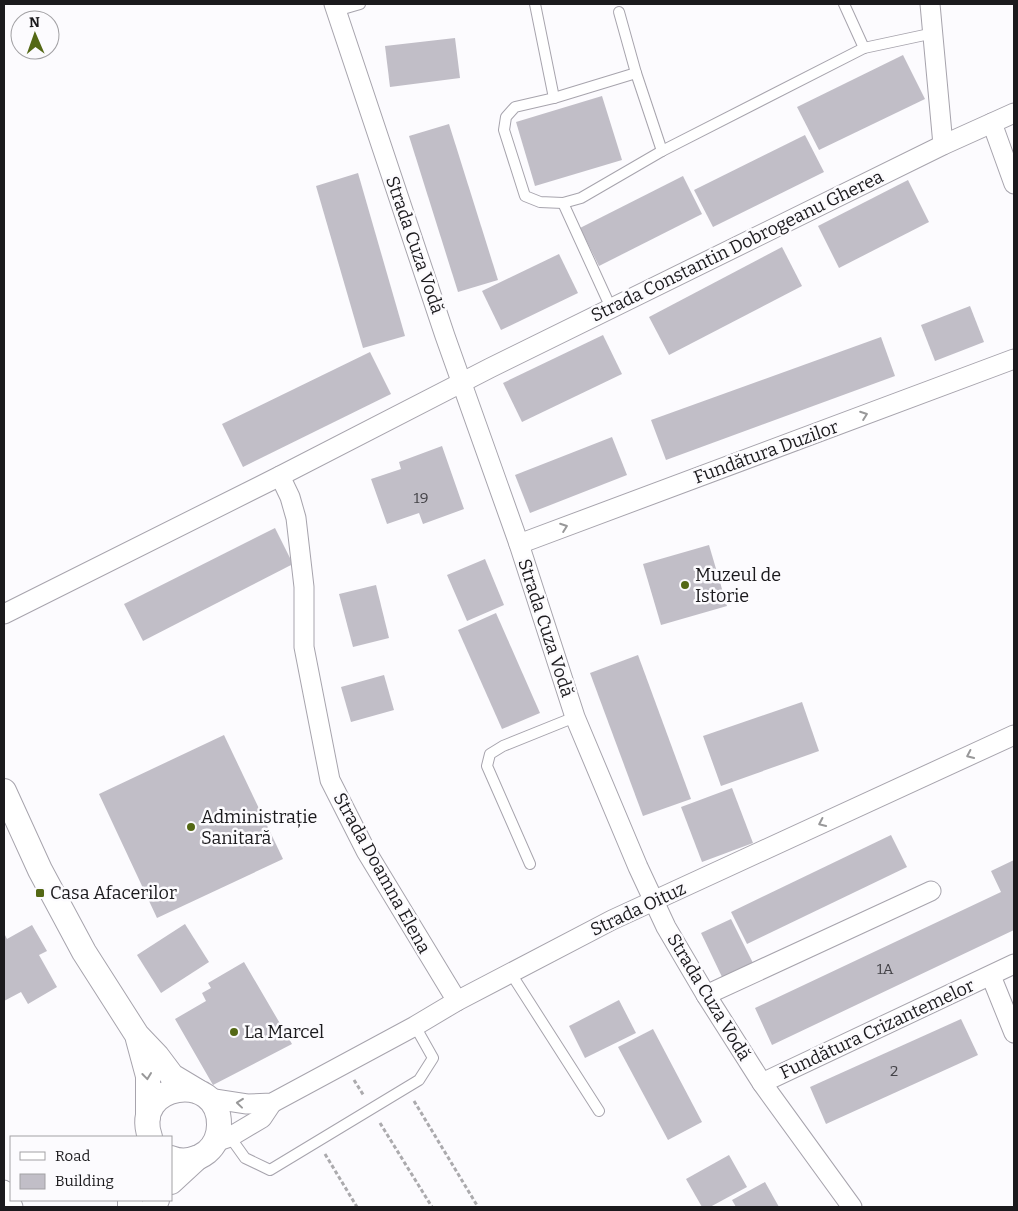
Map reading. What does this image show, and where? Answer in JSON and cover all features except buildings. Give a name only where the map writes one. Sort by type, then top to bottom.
[{"type":"street","points":[[930,4],[943,144]]},
{"type":"street","name":"Strada Cuza Vodă","points":[[335,7],[461,382],[519,544],[575,717],[653,901],[706,995],[762,1083],[852,1207]]},
{"type":"street","name":"Strada Constantin Dobrogeanu Gherea","points":[[4,614],[280,476],[461,382],[943,144],[1014,113]]},
{"type":"street","points":[[992,123],[1014,184]]},
{"type":"street","name":"Fundătura Duzilor","points":[[519,544],[1014,359]]},
{"type":"street","name":"Strada Doamna Elena","points":[[280,476],[290,497],[296,518],[304,588],[304,647],[330,780],[366,851],[457,1000]]},
{"type":"street","name":"Strada Oituz","points":[[202,1095],[247,1104],[272,1103],[415,1026],[457,1000],[612,920],[1014,734]]},
{"type":"street","points":[[4,791],[40,870],[84,952],[137,1035],[157,1056],[172,1076],[202,1095],[215,1107],[222,1140],[197,1158],[172,1181]]},
{"type":"street","points":[[706,995],[931,891]]},
{"type":"street","name":"Fundătura Crizantemelor","points":[[762,1083],[1014,964]]},
{"type":"street","name":"Fundătura Crizantemelor","points":[[991,976],[1014,1033]]},
{"type":"street","points":[[137,1035],[148,1076],[147,1131]]},
{"type":"street","points":[[147,1131],[152,1108],[158,1099],[166,1093],[176,1089],[187,1089],[202,1095]]},
{"type":"street","name":"Strada Oituz","points":[[222,1140],[262,1118],[272,1103]]},
{"type":"street","points":[[172,1158],[187,1161],[197,1158]]},
{"type":"street","points":[[4,1190],[13,1207]]},
{"type":"lane","points":[[335,7],[360,4]]},
{"type":"lane","points":[[535,4],[554,98]]},
{"type":"lane","points":[[844,4],[864,48]]},
{"type":"lane","points":[[619,12],[636,73],[662,151]]},
{"type":"lane","points":[[636,73],[554,98],[515,107],[506,117],[504,130],[525,196],[540,202],[563,203],[580,198],[662,151],[864,48],[934,33]]},
{"type":"lane","points":[[563,203],[611,308]]},
{"type":"lane","points":[[530,864],[487,766],[490,754],[503,746],[575,717]]},
{"type":"lane","points":[[510,972],[599,1111]]},
{"type":"lane","points":[[222,1140],[245,1158],[270,1170],[318,1142],[419,1080],[433,1058],[415,1026]]},
{"type":"path","points":[[406,1088],[478,1207]]},
{"type":"path","points":[[318,1142],[357,1207]]},
{"type":"path","points":[[402,1158],[432,1207]]},
{"type":"place","name":"Muzeul de Istorie","points":[[685,585]]},
{"type":"place","name":"Administrație Sanitară","points":[[191,827]]},
{"type":"place","name":"Casa Afacerilor","points":[[40,893]]},
{"type":"place","name":"La Marcel","points":[[234,1032]]}]
